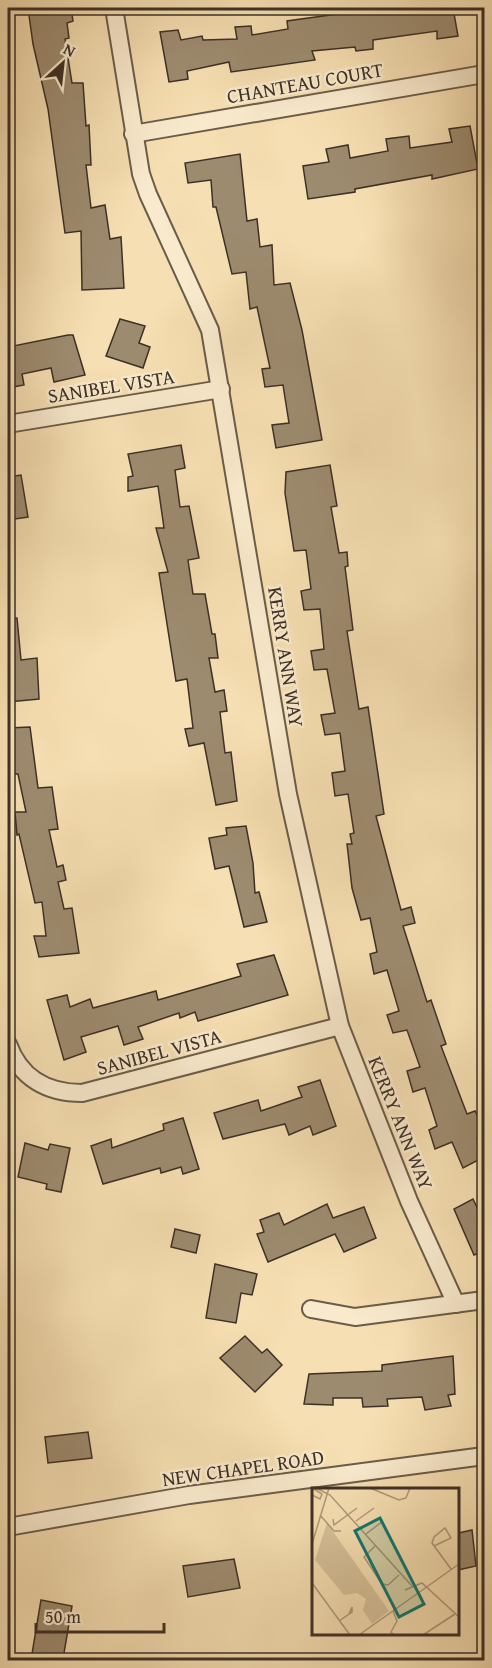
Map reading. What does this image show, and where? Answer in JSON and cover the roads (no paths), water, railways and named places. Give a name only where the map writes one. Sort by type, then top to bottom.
[{"type":"street","name":"KERRY ANN WAY","points":[[114,8],[133,134],[148,194],[210,330],[288,794],[340,1026],[409,1201],[456,1304]]},
{"type":"street","name":"CHANTEAU COURT","points":[[133,134],[484,74]]},
{"type":"street","name":"SANIBEL VISTA","points":[[8,424],[220,389]]},
{"type":"street","name":"SANIBEL VISTA","points":[[8,1044],[23,1072],[40,1086],[62,1093],[82,1093],[340,1026]]},
{"type":"street","points":[[311,1309],[355,1317],[484,1300]]},
{"type":"street","name":"NEW CHAPEL ROAD","points":[[8,1527],[189,1495],[484,1456]]}]
